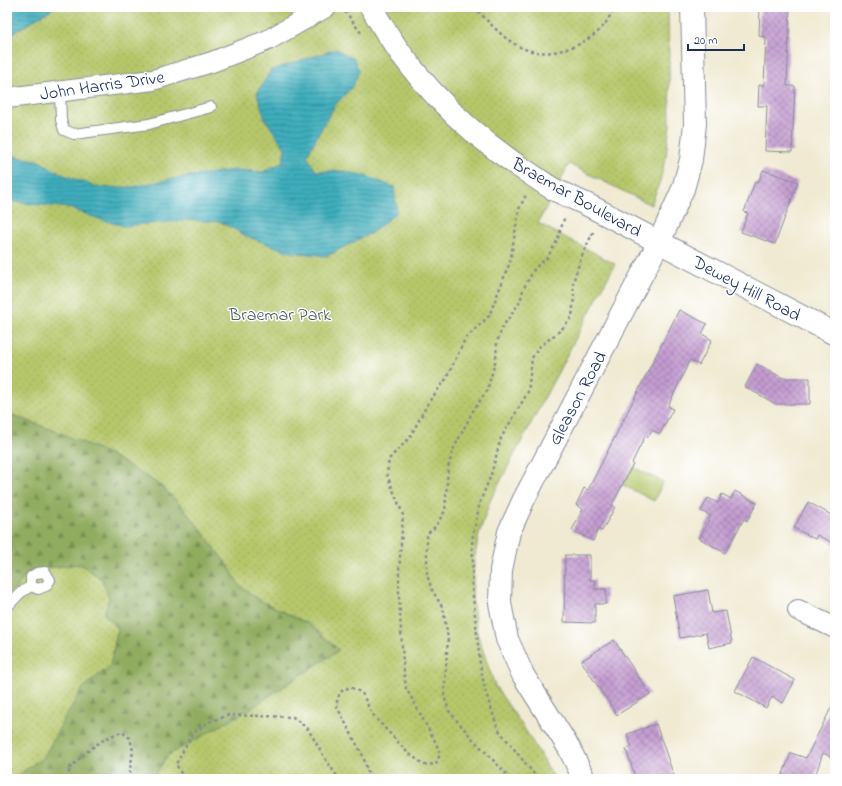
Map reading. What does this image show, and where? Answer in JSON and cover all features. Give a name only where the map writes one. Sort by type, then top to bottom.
[{"type":"street","name":"John Harris Drive","points":[[7,98],[153,80],[212,62],[268,40],[326,7]]},
{"type":"street","name":"Braemar Boulevard","points":[[371,7],[379,22],[414,71],[455,116],[503,156],[554,189],[659,242]]},
{"type":"street","name":"Gleason Road","points":[[584,779],[569,748],[523,675],[507,638],[500,603],[501,570],[509,532],[524,498],[659,242],[683,189],[691,160],[695,124],[692,7]]},
{"type":"street","name":"Dewey Hill Road","points":[[659,242],[835,334]]},
{"type":"street","points":[[798,610],[835,628]]},
{"type":"lane","points":[[60,91],[61,120],[64,130],[74,134],[149,124],[211,107]]},
{"type":"lane","points":[[7,607],[20,593],[31,586]]},
{"type":"path","points":[[474,7],[506,38],[520,47],[534,52],[544,53],[560,51],[583,42],[596,34],[604,26],[615,7]]},
{"type":"path","points":[[370,779],[363,756],[336,705],[340,692],[350,687],[362,693],[372,714],[408,753],[425,765],[436,764],[440,754],[436,743],[406,688],[399,598],[399,571],[403,515],[387,475],[389,459],[410,437],[428,403],[446,379],[465,339],[489,316],[510,262],[519,209],[528,192]]},
{"type":"path","points":[[511,779],[470,736],[450,711],[444,696],[448,638],[443,608],[432,590],[427,575],[427,534],[435,527],[445,511],[448,468],[453,450],[474,409],[486,391],[496,360],[497,342],[503,326],[520,302],[527,282],[536,268],[547,258],[557,241],[566,214]]},
{"type":"path","points":[[184,779],[176,764],[193,733],[209,722],[229,715],[293,717],[308,729],[339,779]]},
{"type":"path","points":[[72,779],[68,770],[76,761],[93,747],[113,735],[122,732],[130,738],[133,751],[130,770],[131,779]]},
{"type":"green space","name":"Braemar Park","points":[[7,7],[668,7],[670,125],[666,155],[660,181],[651,205],[569,164],[538,223],[615,264],[490,501],[479,534],[474,561],[472,598],[477,633],[495,686],[524,728],[555,779],[7,779]]},
{"type":"green space","points":[[7,413],[58,432],[109,454],[160,485],[180,504],[195,522],[229,567],[240,586],[259,600],[309,624],[339,650],[248,710],[167,756],[153,779],[12,779],[44,757],[83,688],[110,666],[118,628],[104,614],[109,598],[102,579],[80,564],[30,570],[7,598]]},
{"type":"green space","points":[[633,467],[663,482],[654,501],[623,485]]},
{"type":"water","points":[[7,7],[55,7],[7,37]]},
{"type":"water","points":[[336,49],[354,59],[359,71],[353,86],[335,105],[307,156],[316,171],[343,171],[366,176],[394,187],[397,212],[373,232],[327,256],[290,252],[248,237],[221,222],[192,220],[124,226],[69,208],[7,201],[7,155],[37,160],[64,175],[100,188],[133,187],[171,179],[234,170],[263,172],[283,162],[285,148],[265,119],[257,93],[271,70]]},
{"type":"building","points":[[760,7],[790,7],[787,86],[795,86],[792,152],[765,151],[767,106],[758,106],[759,85],[764,85],[766,37],[759,36]]},
{"type":"building","points":[[763,170],[798,182],[775,244],[741,232],[748,213],[744,212],[755,182],[758,183]]},
{"type":"building","points":[[679,310],[707,324],[702,334],[712,340],[699,365],[690,360],[668,406],[673,409],[660,434],[652,430],[648,437],[645,436],[632,463],[633,464],[612,505],[615,507],[602,531],[598,529],[593,541],[572,530],[583,509],[576,505],[584,488],[588,490]]},
{"type":"building","points":[[757,364],[783,378],[810,378],[810,404],[776,404],[745,387]]},
{"type":"building","points":[[735,491],[757,503],[747,521],[744,519],[725,553],[699,538],[711,516],[701,511],[708,498],[718,503],[722,494],[731,499]]},
{"type":"building","points":[[808,502],[835,517],[835,544],[817,535],[815,539],[794,528]]},
{"type":"building","points":[[565,555],[590,555],[590,580],[595,580],[595,589],[606,589],[606,604],[595,604],[595,623],[564,622]]},
{"type":"building","points":[[708,590],[712,613],[726,611],[732,643],[709,648],[706,633],[680,638],[673,596]]},
{"type":"building","points":[[614,640],[650,694],[617,715],[581,661]]},
{"type":"building","points":[[753,657],[795,680],[783,703],[772,697],[766,708],[735,691]]},
{"type":"building","points":[[835,700],[835,759],[823,753],[814,779],[781,779],[791,753],[806,758]]},
{"type":"building","points":[[656,724],[675,779],[636,779],[626,749],[632,747],[627,734]]}]
